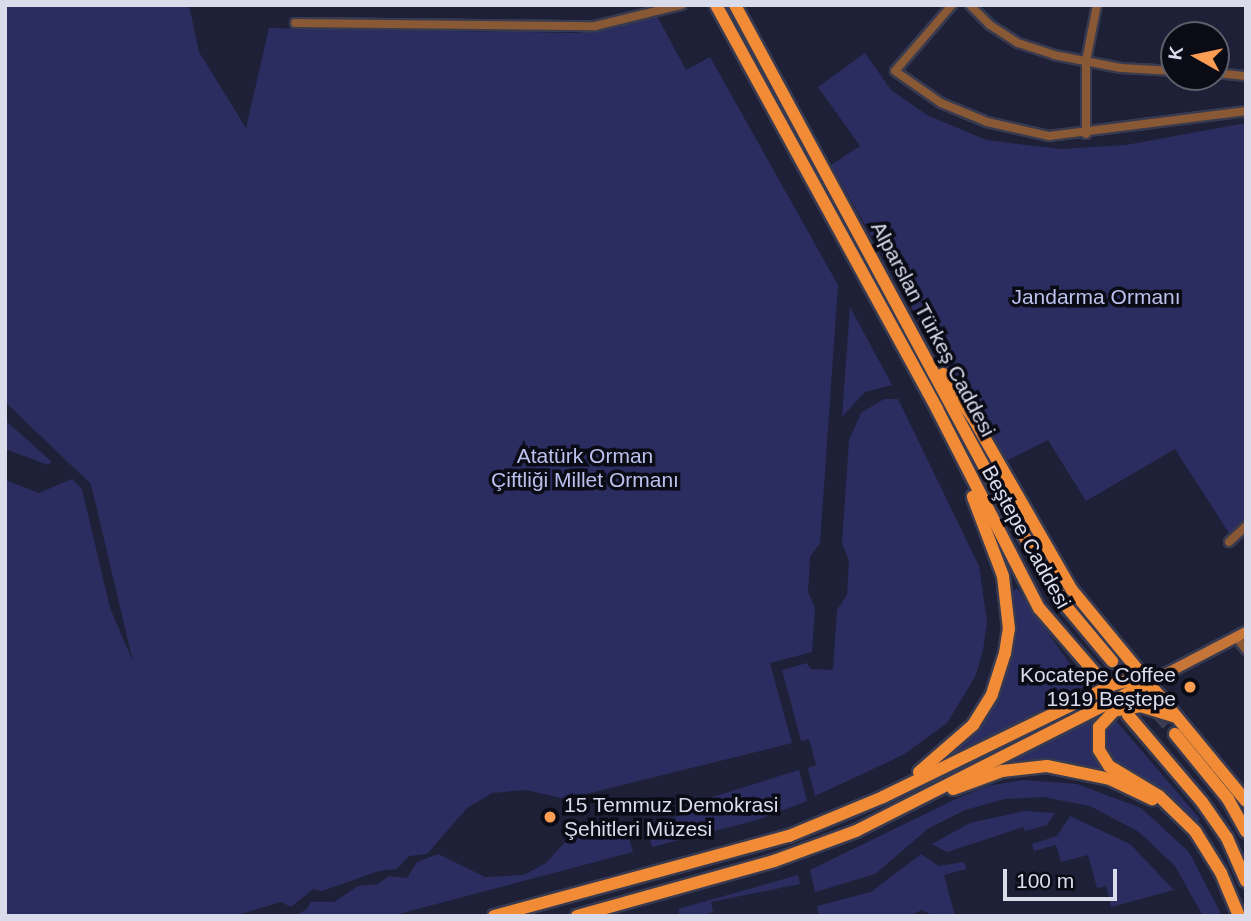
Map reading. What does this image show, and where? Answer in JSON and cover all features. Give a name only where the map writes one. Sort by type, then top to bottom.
[{"type":"main road","name":"Alparslan Türkeş Caddesi","points":[[716,5],[937,409]]},
{"type":"main road","name":"Alparslan Türkeş Caddesi","points":[[735,5],[1059,595],[1112,660]]},
{"type":"main road","points":[[914,334],[973,418],[1072,590],[1245,797]]},
{"type":"main road","name":"Beştepe Caddesi","points":[[937,409],[1039,608],[1096,674]]},
{"type":"main road","points":[[883,797],[943,754],[973,725],[1000,674],[1009,629],[998,558],[937,409]]},
{"type":"main road","points":[[856,831],[1241,635]]},
{"type":"main road","points":[[494,916],[764,845],[883,797],[1115,684],[1131,680],[1148,682]]},
{"type":"main road","points":[[1180,719],[1156,709],[1127,706],[1108,714],[1098,734],[1105,762],[1172,808],[1211,856],[1239,916]]},
{"type":"main road","points":[[1128,715],[1202,802],[1227,838],[1246,881]]},
{"type":"main road","points":[[1175,734],[1228,799],[1246,831]]},
{"type":"main road","points":[[577,916],[774,861],[889,821],[969,782],[1031,766],[1062,768],[1110,779],[1172,808]]},
{"type":"street","points":[[295,23],[595,26],[681,5]]},
{"type":"street","points":[[952,5],[895,71],[941,103],[987,122],[1049,136],[1086,134],[1246,111]]},
{"type":"street","points":[[970,5],[990,25],[1018,43],[1086,61],[1160,69]]},
{"type":"street","points":[[1086,134],[1086,61],[1097,5]]},
{"type":"street","points":[[1229,542],[1246,526]]},
{"type":"street","points":[[1241,635],[1246,650]]},
{"type":"green space","name":"Atatürk Orman Çiftliği Millet Ormanı","points":[[5,5],[189,5],[199,52],[246,128],[269,28],[579,33],[657,16],[686,70],[710,57],[838,285],[820,543],[810,557],[808,592],[815,608],[812,652],[770,663],[792,743],[566,799],[526,790],[492,793],[467,808],[427,854],[409,856],[397,869],[379,871],[322,891],[313,889],[291,907],[281,902],[237,915],[5,916],[5,480],[39,493],[72,479],[82,489],[110,608],[133,662],[91,484],[5,402]]},
{"type":"green space","name":"Jandarma Ormanı","points":[[865,53],[891,90],[927,115],[986,140],[1060,149],[1126,145],[1246,123],[1246,519],[1229,533],[1175,449],[1086,501],[1048,440],[1006,461],[988,425],[936,350],[831,165],[860,146],[818,87]]},
{"type":"green space","points":[[850,307],[892,385],[865,392],[842,417]]},
{"type":"green space","points":[[884,399],[898,399],[979,566],[987,622],[983,650],[976,675],[947,723],[903,755],[815,796],[808,768],[816,765],[809,739],[801,741],[782,670],[807,663],[811,669],[833,670],[837,610],[847,595],[849,560],[842,544],[849,440],[861,413]]},
{"type":"green space","points":[[5,420],[52,462],[48,465],[5,449]]},
{"type":"green space","points":[[1017,588],[1085,686],[933,768],[977,728],[996,695],[1009,662],[1011,592]]},
{"type":"green space","points":[[1106,711],[1095,725],[1092,741],[1095,755],[1107,770],[1042,761],[992,768]]},
{"type":"green space","points":[[1112,716],[1200,819],[1196,824],[1158,790],[1107,759],[1102,732]]},
{"type":"green space","points":[[799,770],[807,801],[757,820],[652,847],[648,832],[654,822],[682,815],[680,807]]},
{"type":"green space","points":[[1023,780],[1077,784],[1141,808],[1189,852],[1222,916],[1203,916],[1175,866],[1139,832],[1090,806],[1043,797],[1005,799],[965,810],[929,828],[875,874],[815,892],[810,870],[958,798],[987,786]]},
{"type":"green space","points":[[1025,811],[1055,813],[1047,825],[1025,831],[1023,827],[947,852],[932,844],[970,823]]},
{"type":"green space","points":[[1070,816],[1130,844],[1174,890],[1111,907],[1106,886],[1097,888],[1088,855],[1061,862],[1056,845],[1034,851],[1032,844],[1057,836]]},
{"type":"green space","points":[[589,831],[592,839],[620,831],[629,837],[633,852],[391,916],[292,916],[306,910],[311,902],[334,902],[358,886],[378,884],[389,876],[407,878],[417,862],[438,854],[485,877],[524,875],[546,863],[568,839]]},
{"type":"green space","points":[[921,854],[939,866],[964,862],[966,869],[944,875],[955,916],[934,916],[922,910],[908,916],[819,916],[817,906],[871,892]]},
{"type":"green space","points":[[798,875],[800,884],[711,902],[713,912],[700,916],[680,916],[678,909]]},
{"type":"tunnel","points":[[1112,661],[1175,734]]},
{"type":"place","name":"Kocatepe Coffee 1919 Beştepe","points":[[1190,687]]},
{"type":"place","name":"15 Temmuz Demokrasi Şehitleri Müzesi","points":[[550,817]]}]
